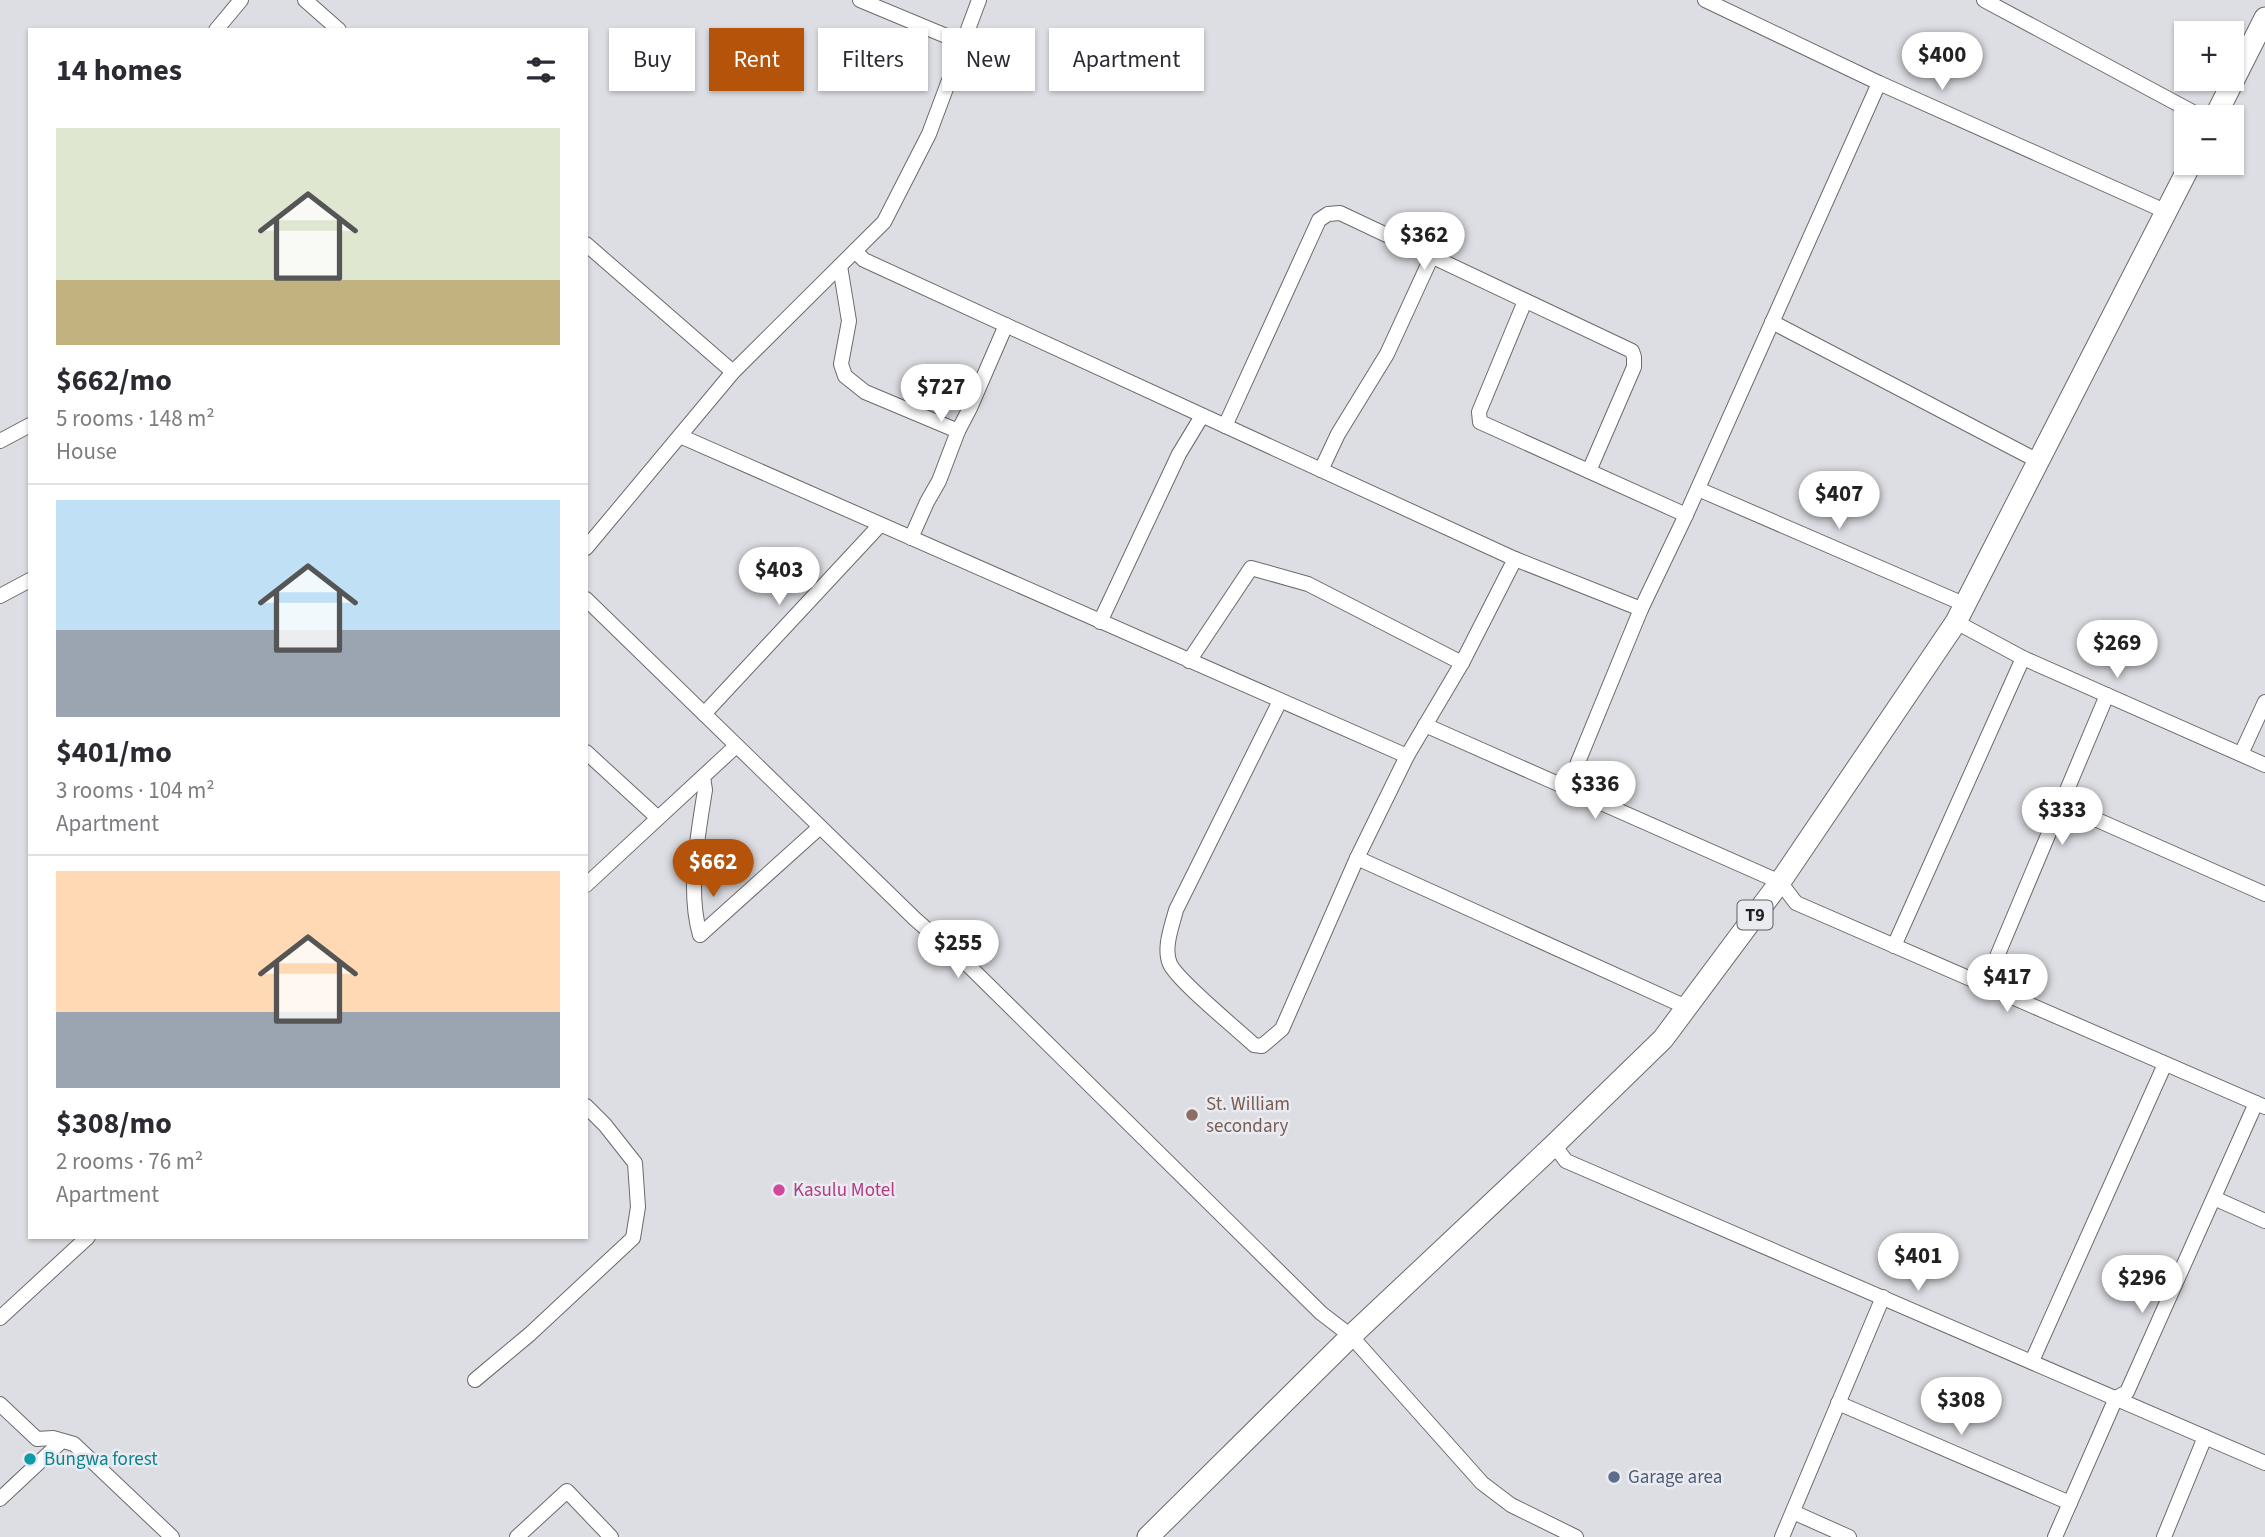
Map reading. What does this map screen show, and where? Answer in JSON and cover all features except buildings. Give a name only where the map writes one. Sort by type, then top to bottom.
[{"type":"highway","points":[[2221,105],[2265,18]]},
{"type":"highway","name":"T9","points":[[1148,1537],[1351,1336],[1662,1039],[1780,882],[1961,614],[2186,175]]},
{"type":"street","points":[[218,28],[241,0]]},
{"type":"street","points":[[305,0],[337,28]]},
{"type":"street","points":[[860,0],[942,34]]},
{"type":"street","points":[[969,28],[979,0]]},
{"type":"street","points":[[1705,0],[1879,83],[2166,212]]},
{"type":"street","points":[[1984,0],[2180,105]]},
{"type":"street","points":[[1567,789],[1641,609],[1698,489],[1879,83]]},
{"type":"street","points":[[588,546],[733,372],[884,222],[929,134],[945,91]]},
{"type":"street","points":[[1225,426],[1318,220],[1328,214],[1340,213],[1632,351],[1634,368],[1589,471]]},
{"type":"street","points":[[588,246],[733,372]]},
{"type":"street","points":[[855,251],[864,260],[1515,559],[1641,609]]},
{"type":"street","points":[[1321,470],[1338,433],[1387,354],[1432,256]]},
{"type":"street","points":[[840,266],[849,321],[841,364],[845,376],[865,392],[958,430]]},
{"type":"street","points":[[1525,301],[1479,412],[1480,422],[1686,515]]},
{"type":"street","points":[[1772,322],[2040,462]]},
{"type":"street","points":[[911,538],[940,481],[958,430],[971,408],[1006,326]]},
{"type":"street","points":[[1100,622],[1179,454],[1202,416]]},
{"type":"street","points":[[0,441],[28,426]]},
{"type":"street","points":[[680,436],[1406,756]]},
{"type":"street","points":[[1698,489],[1961,614],[2023,658],[2265,765]]},
{"type":"street","points":[[704,714],[880,524]]},
{"type":"street","points":[[1280,701],[1176,910],[1168,941],[1170,963],[1180,977],[1254,1045],[1262,1046],[1282,1028],[1356,858],[1406,756],[1462,663],[1515,559]]},
{"type":"street","points":[[1189,661],[1251,568],[1308,584],[1462,663]]},
{"type":"street","points":[[0,596],[28,581]]},
{"type":"street","points":[[588,601],[915,919],[971,968],[1321,1313],[1351,1336],[1482,1483],[1511,1505],[1576,1537]]},
{"type":"street","points":[[1894,946],[2023,658]]},
{"type":"street","points":[[1984,985],[2107,695]]},
{"type":"street","points":[[2241,754],[2265,702]]},
{"type":"street","points":[[1425,725],[1780,882],[1796,903],[2261,1105],[2214,1198],[2127,1392],[2116,1398],[2054,1537]]},
{"type":"street","points":[[588,883],[737,746]]},
{"type":"street","points":[[588,754],[658,818]]},
{"type":"street","points":[[703,776],[705,790],[696,874],[695,916],[700,935],[820,827]]},
{"type":"street","points":[[2061,804],[2265,894]]},
{"type":"street","points":[[1356,858],[1686,1007]]},
{"type":"street","points":[[2032,1362],[2165,1064]]},
{"type":"street","points":[[475,1380],[530,1334],[633,1238],[638,1208],[635,1163],[588,1108]]},
{"type":"street","points":[[1554,1145],[1566,1161],[2265,1463]]},
{"type":"street","points":[[2214,1198],[2265,1221]]},
{"type":"street","points":[[0,1318],[86,1239]]},
{"type":"street","points":[[1782,1537],[1883,1297]]},
{"type":"street","points":[[1838,1403],[2070,1503]]},
{"type":"street","points":[[0,1404],[37,1439],[74,1444],[172,1537]]},
{"type":"street","points":[[2164,1537],[2205,1437]]},
{"type":"street","points":[[0,1499],[62,1441]]},
{"type":"street","points":[[517,1537],[567,1491],[611,1537]]},
{"type":"street","points":[[1793,1512],[1849,1537]]},
{"type":"place","name":"St. William secondary","points":[[1192,1115]]},
{"type":"place","name":"Kasulu Motel","points":[[779,1190]]},
{"type":"place","name":"Bungwa forest","points":[[30,1459]]},
{"type":"place","name":"Garage area","points":[[1614,1477]]}]
